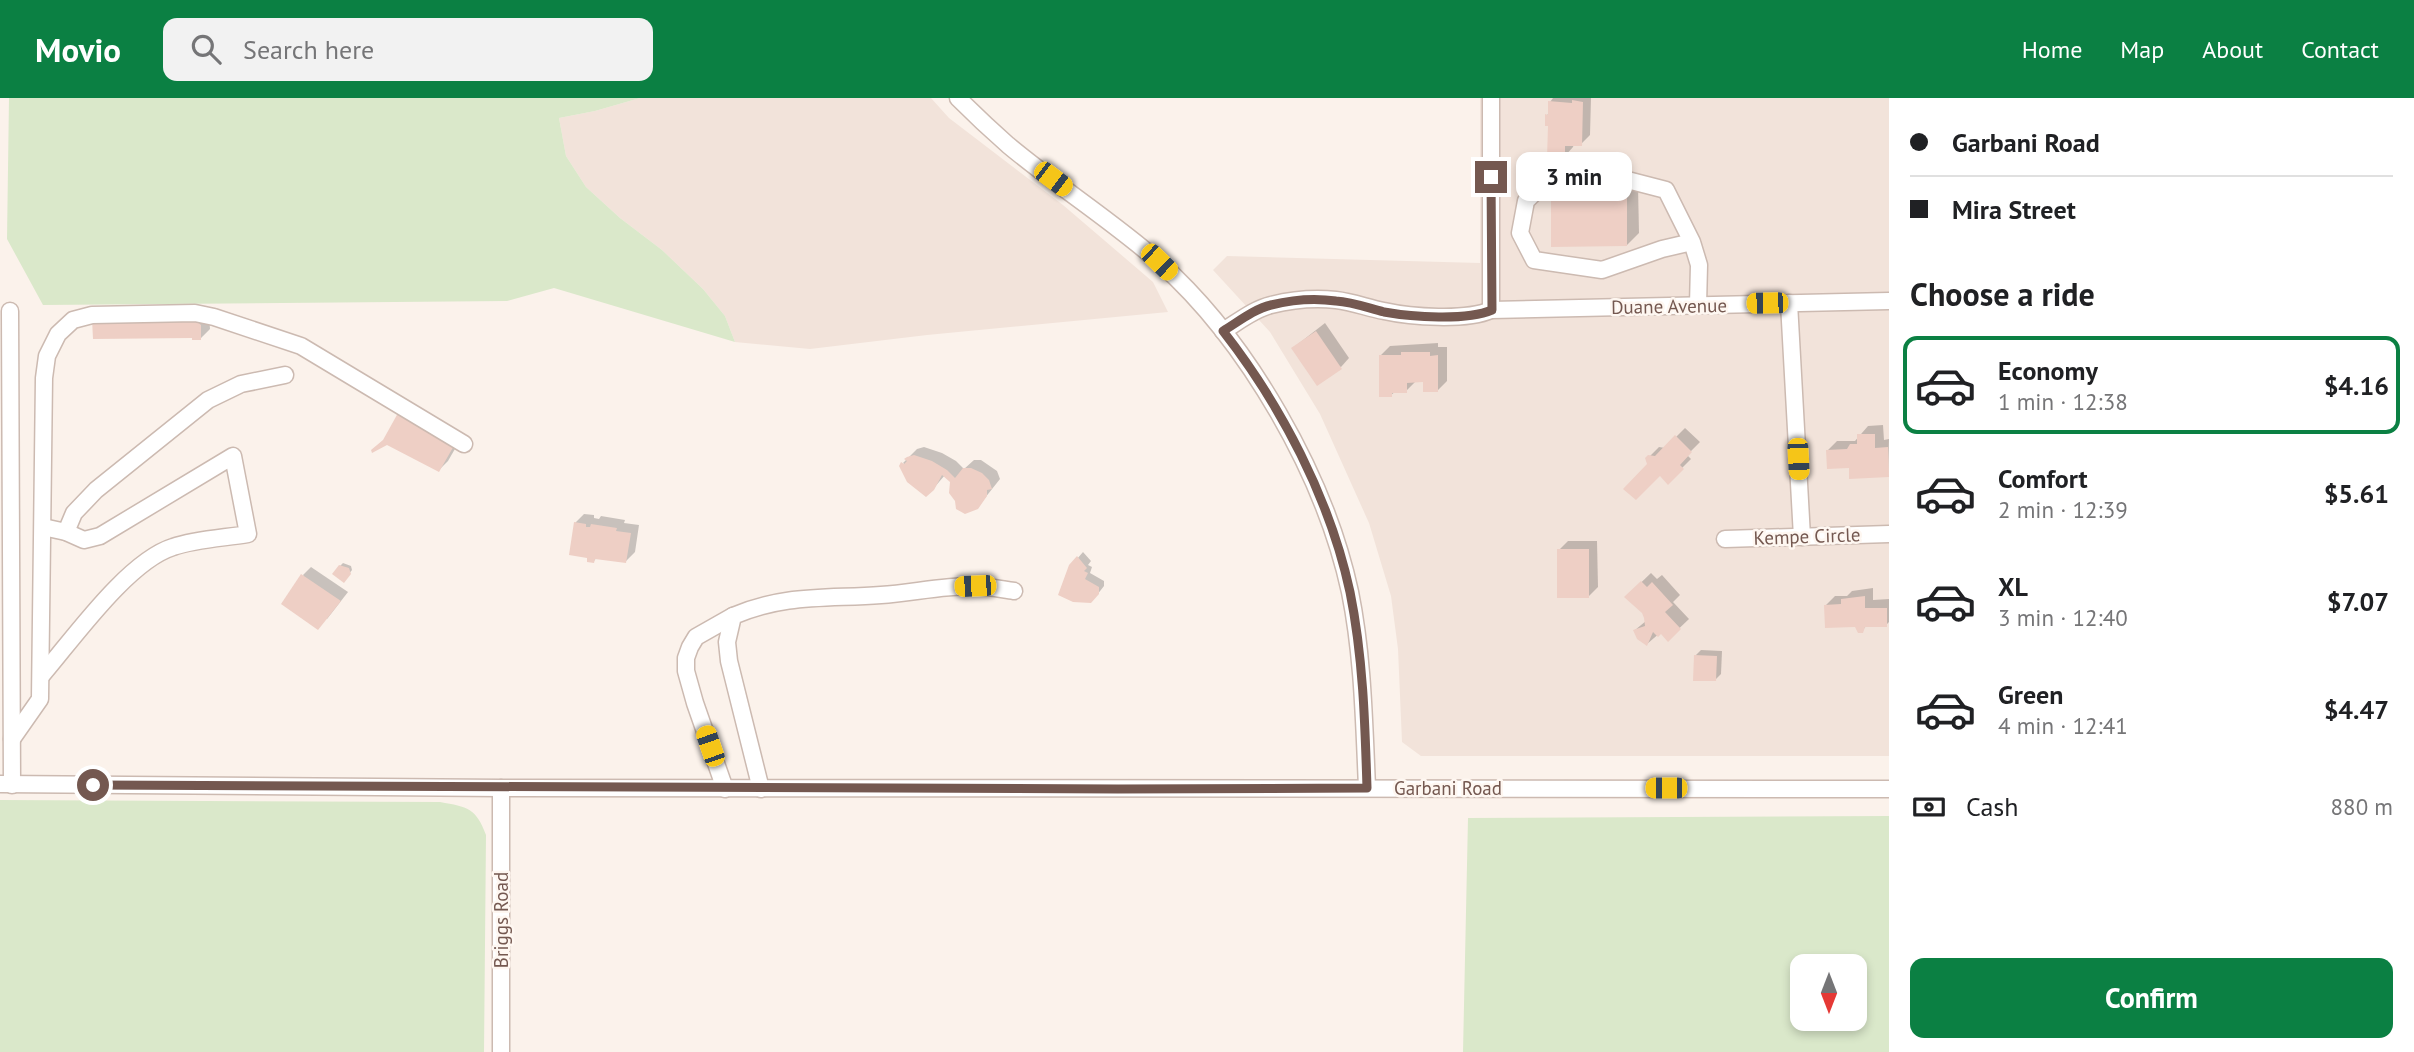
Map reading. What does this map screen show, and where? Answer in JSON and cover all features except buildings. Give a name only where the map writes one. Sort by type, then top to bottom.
[{"type":"street","points":[[958,98],[1009,145],[1159,262],[1202,304],[1244,357],[1304,462],[1329,524],[1350,591],[1364,709],[1367,788]]},
{"type":"street","points":[[1490,98],[1492,310]]},
{"type":"street","points":[[1692,242],[1662,249],[1602,270],[1534,260],[1520,233],[1526,201],[1549,178],[1608,175],[1666,190],[1692,242],[1699,265],[1698,305]]},
{"type":"street","name":"Duane Avenue","points":[[1223,331],[1269,305],[1302,301],[1333,300],[1384,312],[1448,317],[1481,314],[1492,310],[1889,300]]},
{"type":"street","points":[[1789,303],[1802,537]]},
{"type":"street","points":[[6,785],[12,739],[10,311]]},
{"type":"street","points":[[12,739],[40,699],[42,405],[47,356],[58,334],[73,320],[92,315],[195,313],[214,317],[301,346],[464,444]]},
{"type":"street","points":[[66,532],[74,513],[96,490],[208,400],[241,384],[285,375]]},
{"type":"street","points":[[41,675],[139,564],[172,547],[248,534],[233,456],[100,536],[84,540],[66,532],[43,527]]},
{"type":"street","name":"Kempe Circle","points":[[1725,539],[1889,534]]},
{"type":"street","points":[[725,789],[686,671],[686,658],[696,637],[733,616],[782,600],[884,595],[956,586],[1014,591]]},
{"type":"street","points":[[733,616],[727,642],[729,662],[761,789]]},
{"type":"street","name":"Garbani Road","points":[[6,785],[725,789],[1889,789]]},
{"type":"street","name":"Briggs Road","points":[[501,788],[501,1052]]},
{"type":"shaded area","points":[[640,98],[931,98],[949,118],[1063,205],[1153,282],[1168,312],[810,349],[735,342],[725,316],[703,289],[662,250],[620,218],[586,187],[566,156],[559,118]]},
{"type":"shaded area","points":[[1480,98],[1889,98],[1889,756],[1421,756],[1402,742],[1398,649],[1391,596],[1369,523],[1320,414],[1270,332],[1213,270],[1227,256],[1480,263]]},
{"type":"green space","points":[[9,98],[640,98],[559,118],[566,156],[586,187],[620,218],[662,250],[703,289],[725,316],[735,342],[554,288],[507,301],[43,305],[7,239]]},
{"type":"green space","points":[[0,800],[440,802],[470,810],[479,819],[486,835],[484,1052],[0,1052]]},
{"type":"green space","points":[[1889,816],[1889,1052],[1463,1052],[1468,818]]},
{"type":"route","points":[[93,785],[1367,788],[1364,709],[1350,591],[1329,524],[1304,462],[1244,357],[1223,331],[1269,305],[1302,301],[1333,300],[1384,312],[1448,317],[1481,314],[1492,310],[1491,177]]}]
